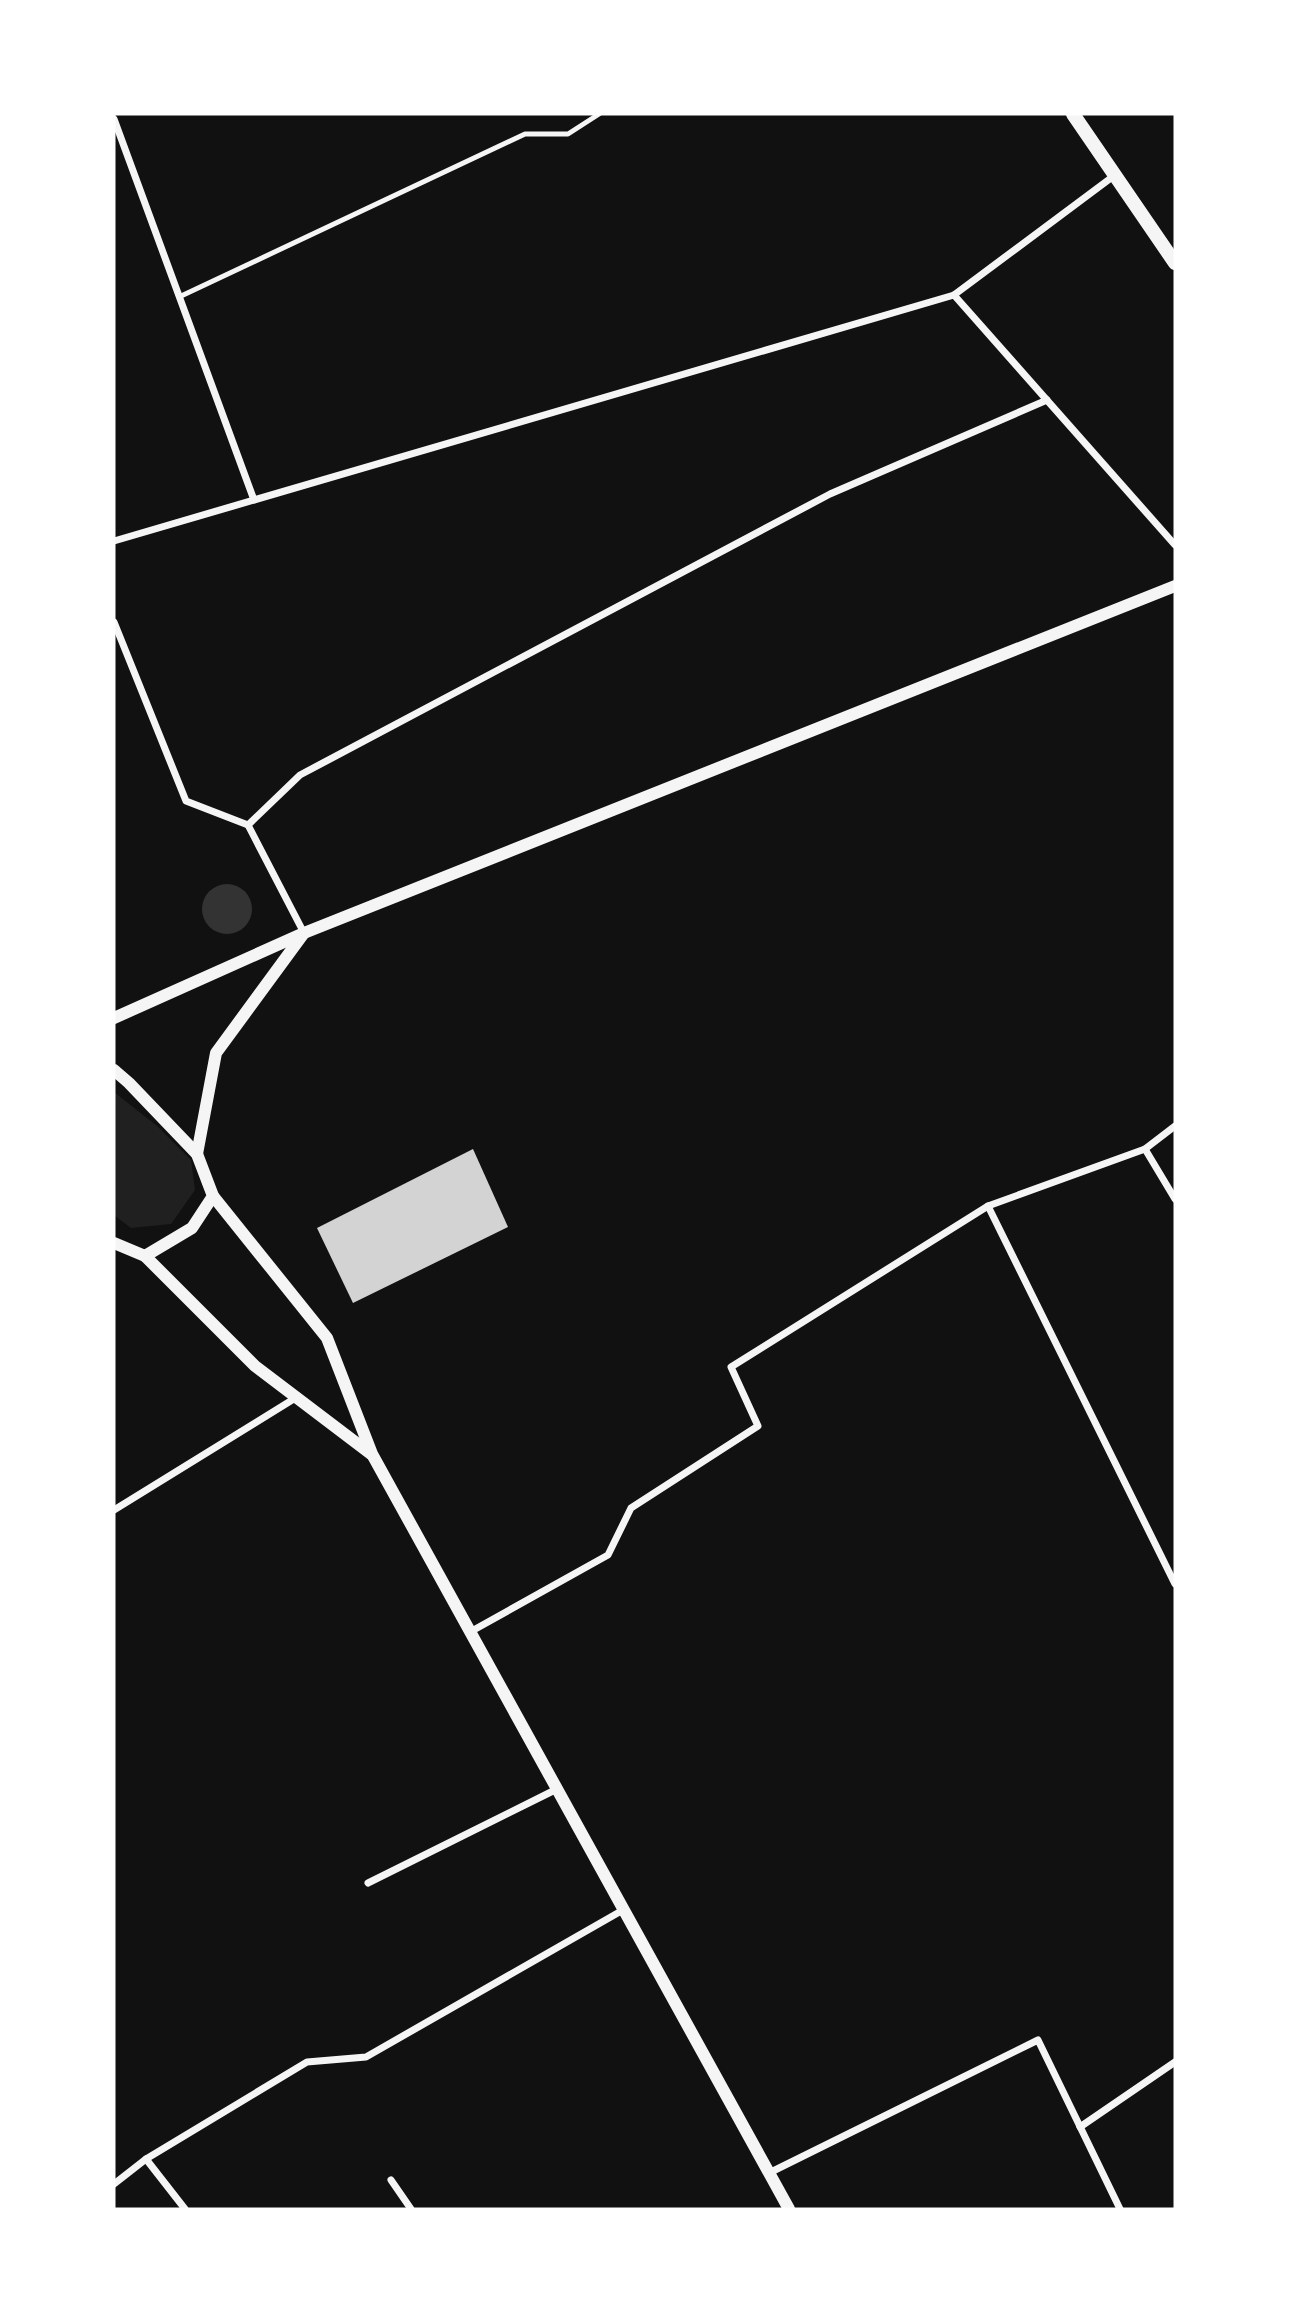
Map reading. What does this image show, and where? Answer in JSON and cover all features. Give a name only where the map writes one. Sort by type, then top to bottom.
[{"type":"main road","points":[[1073,114],[1175,263]]},
{"type":"street","points":[[114,119],[254,500]]},
{"type":"street","points":[[114,541],[954,296],[1115,175]]},
{"type":"street","points":[[954,296],[1175,545]]},
{"type":"street","points":[[248,825],[300,775],[817,500],[1047,400]]},
{"type":"street","points":[[114,1018],[304,933],[1175,586]]},
{"type":"street","points":[[114,622],[186,801],[248,825],[304,933]]},
{"type":"street","points":[[197,1154],[216,1053],[304,933]]},
{"type":"street","points":[[114,1070],[197,1154],[213,1196],[327,1338],[372,1454],[789,2209]]},
{"type":"street","points":[[470,1632],[608,1555],[631,1508],[758,1426],[731,1367],[988,1206],[1145,1149],[1175,1126]]},
{"type":"street","points":[[1145,1149],[1175,1199]]},
{"type":"street","points":[[145,1256],[192,1228],[213,1196]]},
{"type":"street","points":[[988,1206],[1175,1584]]},
{"type":"street","points":[[114,1243],[145,1256],[255,1366],[372,1454]]},
{"type":"street","points":[[114,1510],[297,1397]]},
{"type":"street","points":[[368,1883],[557,1789]]},
{"type":"street","points":[[114,2184],[146,2160],[307,2062],[366,2057],[623,1910]]},
{"type":"street","points":[[769,2173],[1038,2040],[1120,2209]]},
{"type":"street","points":[[1080,2127],[1175,2062]]},
{"type":"street","points":[[146,2160],[185,2209]]},
{"type":"street","points":[[391,2180],[411,2209]]},
{"type":"lane","points":[[179,297],[525,134],[568,134],[599,114]]},
{"type":"shaded area","points":[[227,884],[244,892],[252,909],[244,926],[227,934],[210,926],[202,909],[210,892]]},
{"type":"shaded area","points":[[114,1092],[157,1126],[191,1160],[195,1190],[171,1224],[131,1228],[114,1215]]},
{"type":"building","points":[[473,1149],[508,1227],[353,1303],[317,1228]]}]
